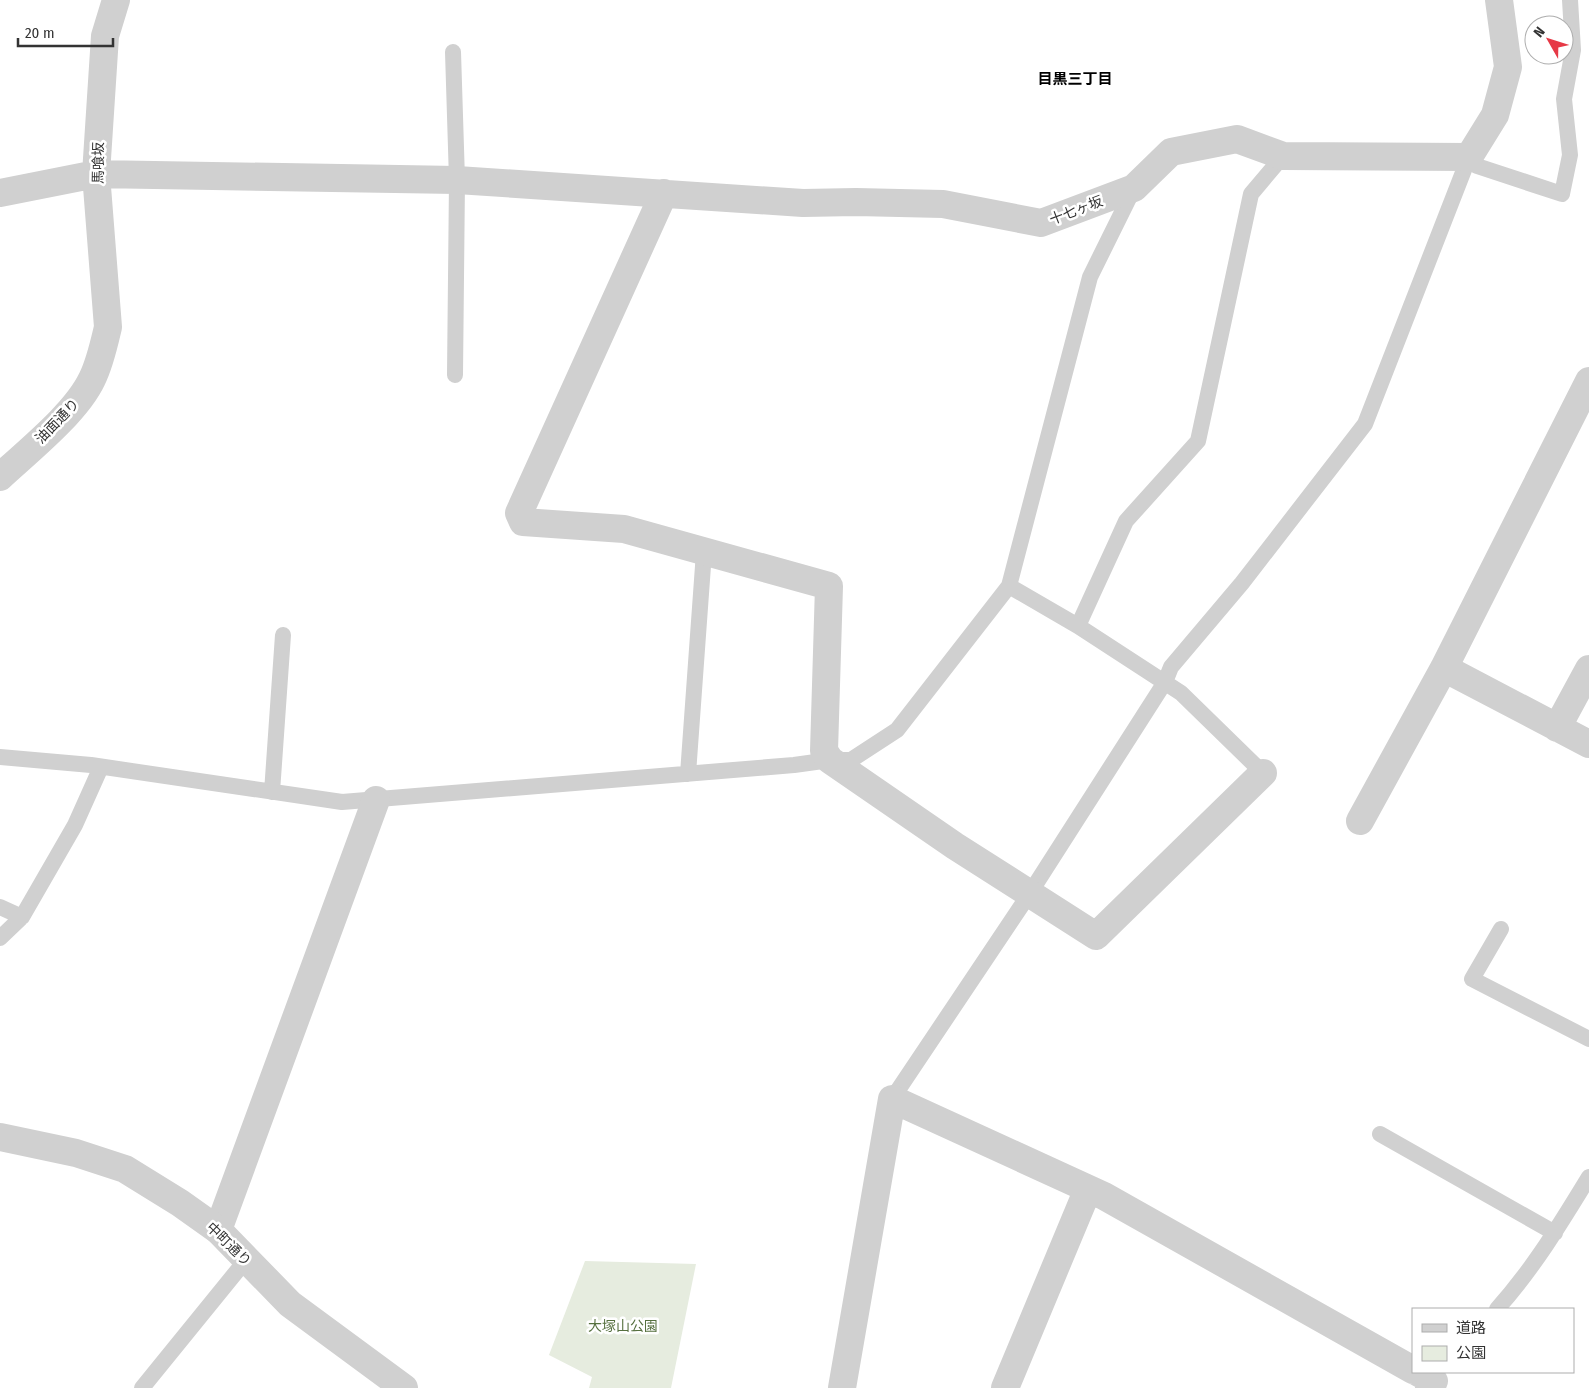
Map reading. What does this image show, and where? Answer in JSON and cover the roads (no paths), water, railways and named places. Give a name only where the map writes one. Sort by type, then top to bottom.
[{"type":"street","name":"馬喰坂","points":[[108,327],[96,174],[105,36],[116,0]]},
{"type":"street","points":[[1469,157],[1495,115],[1508,67],[1499,0]]},
{"type":"street","name":"十七ヶ坂","points":[[0,193],[96,174],[457,180],[802,203],[944,204],[1041,223],[1134,188],[1171,152],[1238,139],[1283,156],[1469,157]]},
{"type":"street","points":[[664,193],[519,513],[523,522],[624,529],[829,586],[824,751],[830,760],[955,846],[1096,936],[1264,773]]},
{"type":"street","name":"油面通り","points":[[0,477],[74,406],[92,379],[108,327]]},
{"type":"street","points":[[1360,821],[1444,668],[1589,381]]},
{"type":"street","points":[[1444,668],[1589,744]]},
{"type":"street","points":[[1557,728],[1589,669]]},
{"type":"street","points":[[218,1230],[376,800]]},
{"type":"street","points":[[842,1388],[892,1099],[1104,1196],[1412,1368]]},
{"type":"street","name":"中町通り","points":[[0,1136],[76,1153],[125,1169],[180,1203],[218,1230],[290,1304],[404,1388]]},
{"type":"street","points":[[1005,1388],[1088,1189]]},
{"type":"lane","points":[[892,1099],[1030,894],[1165,682],[1171,667],[1242,583],[1365,424],[1469,157],[1477,166],[1562,194],[1570,155],[1564,99],[1572,50],[1570,0]]},
{"type":"lane","points":[[453,52],[457,180],[455,375]]},
{"type":"lane","points":[[1078,626],[1126,521],[1198,441],[1251,194],[1283,156]]},
{"type":"lane","points":[[0,757],[100,766],[342,802],[794,765],[830,760],[851,760],[897,730],[1009,586],[1090,276],[1134,188]]},
{"type":"lane","points":[[688,774],[704,552]]},
{"type":"lane","points":[[1009,586],[1078,626],[1181,693],[1264,773]]},
{"type":"lane","points":[[272,792],[284,635]]},
{"type":"lane","points":[[0,938],[22,917],[74,825],[100,766]]},
{"type":"lane","points":[[0,907],[22,917]]},
{"type":"lane","points":[[1500,929],[1472,979],[1589,1039]]},
{"type":"lane","points":[[1380,1134],[1555,1233]]},
{"type":"lane","points":[[1498,1308],[1519,1285],[1555,1233],[1589,1176]]},
{"type":"lane","points":[[142,1388],[246,1260]]},
{"type":"district","name":"目黒三丁目","points":[[1075,79]]},
{"type":"park label","name":"大塚山公園","points":[[623,1326]]}]
